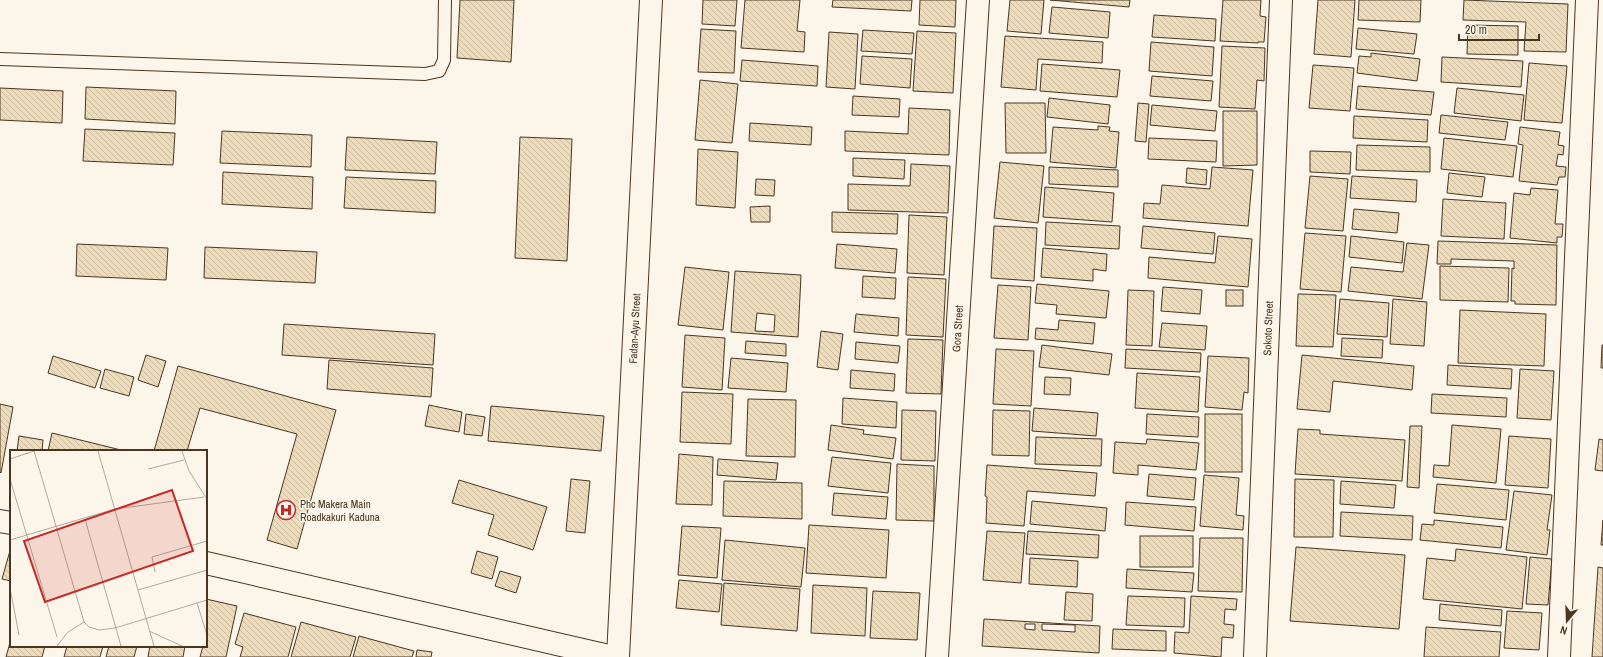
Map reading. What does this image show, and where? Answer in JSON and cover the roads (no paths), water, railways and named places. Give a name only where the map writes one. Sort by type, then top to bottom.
[{"type":"street","name":"Fadan-Ayu Street","points":[[618,657],[651,0]]},
{"type":"street","name":"Gora Street","points":[[937,657],[978,0]]},
{"type":"street","name":"Sokoto Street","points":[[1255,657],[1281,0]]},
{"type":"street","points":[[1559,657],[1587,0]]},
{"type":"street","points":[[0,521],[10,523]]},
{"type":"street","points":[[207,563],[613,657]]},
{"type":"lane","points":[[0,59],[425,74],[439,71],[444,60],[445,0]]},
{"type":"place","name":"Phc Makera Main Roadkakuri Kaduna","points":[[286,510]]}]
